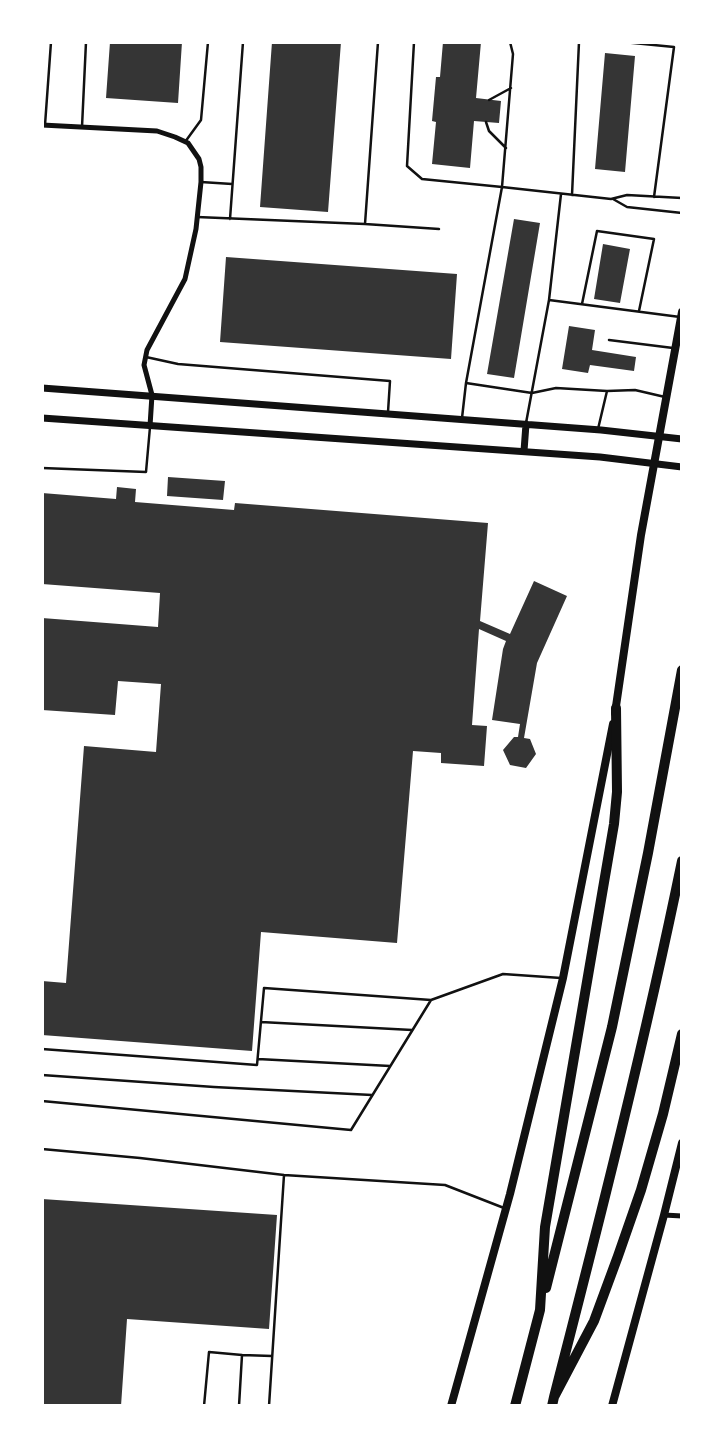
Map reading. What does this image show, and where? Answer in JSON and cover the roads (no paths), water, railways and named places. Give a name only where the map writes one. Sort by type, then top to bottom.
[{"type":"highway","points":[[515,1406],[593,1108],[612,1027],[648,853],[682,670]]},
{"type":"highway","points":[[540,1310],[545,1226],[568,1100],[616,808],[618,792],[616,708]]},
{"type":"highway","points":[[553,1401],[626,1114],[682,861]]},
{"type":"highway","points":[[553,1401],[594,1321],[618,1256],[663,1114],[682,1034]]},
{"type":"main road","points":[[451,1406],[506,1208],[562,978],[616,708],[637,563],[681,314]]},
{"type":"main road","points":[[612,1406],[682,1143]]},
{"type":"street","points":[[44,125],[157,131],[188,143],[199,159],[201,182],[197,217],[185,279],[147,350],[144,365],[152,395],[150,426]]},
{"type":"street","points":[[42,388],[526,424],[682,439]]},
{"type":"street","points":[[42,418],[600,457],[680,467]]},
{"type":"street","points":[[524,452],[526,424]]},
{"type":"street","points":[[664,1215],[682,1216]]},
{"type":"lane","points":[[44,125],[51,42]]},
{"type":"lane","points":[[82,127],[86,42]]},
{"type":"lane","points":[[185,142],[201,120],[208,42]]},
{"type":"lane","points":[[230,219],[243,42]]},
{"type":"lane","points":[[365,224],[378,42]]},
{"type":"lane","points":[[414,42],[406,166],[422,179],[611,198],[627,195],[682,198]]},
{"type":"lane","points":[[462,420],[466,383],[502,187],[513,54],[510,42]]},
{"type":"lane","points":[[572,195],[579,42]]},
{"type":"lane","points":[[623,42],[674,47],[654,197]]},
{"type":"lane","points":[[489,100],[511,88]]},
{"type":"lane","points":[[486,122],[489,132],[506,148]]},
{"type":"lane","points":[[201,182],[232,184]]},
{"type":"lane","points":[[526,424],[549,300],[561,194]]},
{"type":"lane","points":[[611,198],[627,207],[682,212]]},
{"type":"lane","points":[[197,217],[439,229]]},
{"type":"lane","points":[[582,304],[597,231],[654,239],[639,311]]},
{"type":"lane","points":[[549,300],[681,314]]},
{"type":"lane","points":[[609,340],[675,348]]},
{"type":"lane","points":[[146,357],[178,364],[390,381],[388,414]]},
{"type":"lane","points":[[466,383],[532,394],[556,388],[607,391],[635,390],[666,397]]},
{"type":"lane","points":[[598,430],[607,391]]},
{"type":"lane","points":[[42,468],[146,472],[150,426]]},
{"type":"lane","points":[[42,1049],[257,1065],[264,988],[431,1000],[503,974],[562,978]]},
{"type":"lane","points":[[42,1101],[351,1130],[431,1000]]},
{"type":"lane","points":[[261,1022],[412,1030]]},
{"type":"lane","points":[[258,1059],[390,1066]]},
{"type":"lane","points":[[42,1075],[214,1087],[372,1095]]},
{"type":"lane","points":[[42,1149],[140,1158],[284,1175],[445,1185],[506,1208]]},
{"type":"lane","points":[[269,1406],[284,1175]]},
{"type":"lane","points":[[204,1406],[209,1352],[272,1356]]},
{"type":"lane","points":[[239,1406],[242,1355]]}]
